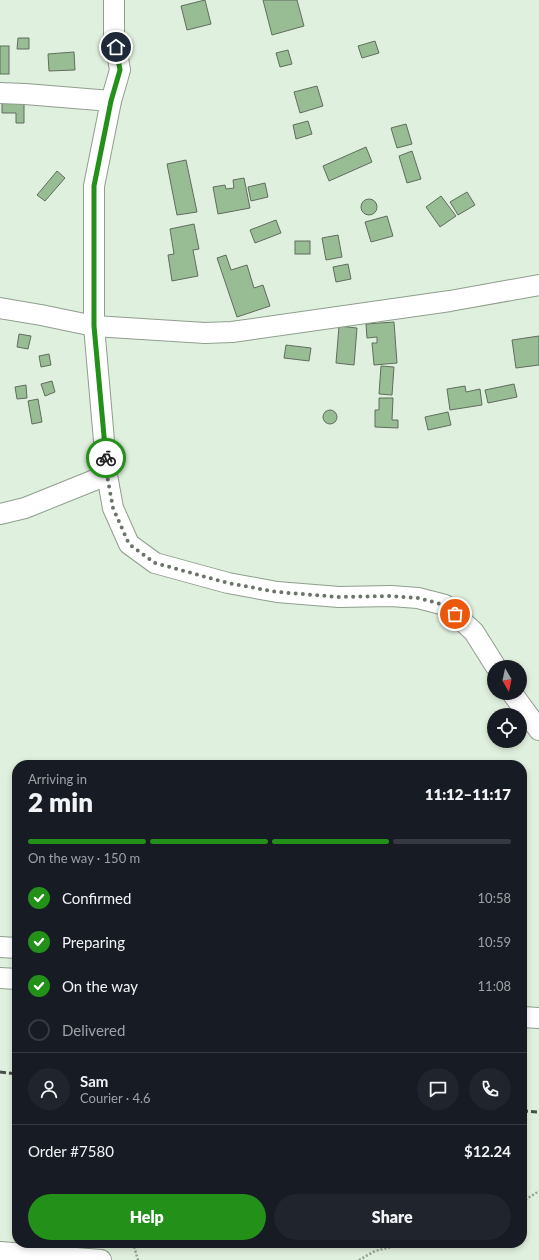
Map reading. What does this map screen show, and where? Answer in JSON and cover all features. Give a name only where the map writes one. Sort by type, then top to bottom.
[{"type":"street","points":[[114,0],[114,35],[120,70],[111,101],[94,186],[94,326],[107,475],[113,508],[129,544],[155,563],[228,583],[277,592],[339,597],[391,596],[418,598],[445,605],[474,632],[492,660]]},
{"type":"street","points":[[0,93],[111,101]]},
{"type":"street","points":[[0,308],[94,326],[205,333],[232,332],[434,303],[539,285]]},
{"type":"street","points":[[0,514],[25,508],[107,475]]},
{"type":"street","points":[[517,700],[539,730]]},
{"type":"street","points":[[0,947],[12,948]]},
{"type":"street","points":[[0,978],[12,979]]},
{"type":"street","points":[[527,1017],[539,1018]]},
{"type":"street","points":[[0,1252],[101,1260]]},
{"type":"path","points":[[527,1199],[539,1192]]},
{"type":"path","points":[[134,1248],[138,1260]]},
{"type":"path","points":[[360,1260],[375,1250],[384,1248]]},
{"type":"building","points":[[205,0],[211,24],[187,30],[181,6]]},
{"type":"building","points":[[263,0],[297,0],[304,26],[272,35]]},
{"type":"building","points":[[18,38],[29,38],[29,49],[17,49]]},
{"type":"building","points":[[375,41],[379,53],[362,58],[358,46]]},
{"type":"building","points":[[0,46],[9,46],[9,74],[0,74]]},
{"type":"building","points":[[288,50],[292,64],[280,67],[276,53]]},
{"type":"building","points":[[74,52],[75,70],[49,71],[48,54]]},
{"type":"building","points":[[317,86],[323,106],[300,113],[294,92]]},
{"type":"building","points":[[2,101],[24,101],[24,123],[16,123],[16,113],[2,113]]},
{"type":"building","points":[[308,121],[312,134],[296,139],[293,125]]},
{"type":"building","points":[[406,124],[412,144],[397,148],[391,128]]},
{"type":"building","points":[[366,147],[372,162],[329,181],[323,166]]},
{"type":"building","points":[[412,151],[421,179],[407,183],[399,156]]},
{"type":"building","points":[[186,160],[197,212],[177,215],[167,164]]},
{"type":"building","points":[[57,171],[65,178],[45,201],[37,195]]},
{"type":"building","points":[[244,178],[250,208],[218,214],[213,187],[225,185],[226,189],[234,188],[233,180]]},
{"type":"building","points":[[265,183],[268,197],[251,201],[248,187]]},
{"type":"building","points":[[467,192],[475,205],[458,215],[450,202]]},
{"type":"building","points":[[441,196],[456,216],[440,227],[426,207]]},
{"type":"building","points":[[369,199],[376,204],[377,207],[372,214],[369,215],[362,210],[361,207],[366,200]]},
{"type":"building","points":[[387,216],[393,236],[371,242],[365,222]]},
{"type":"building","points":[[276,220],[281,233],[255,243],[250,230]]},
{"type":"building","points":[[194,224],[199,249],[193,250],[198,276],[172,281],[168,255],[174,254],[170,229]]},
{"type":"building","points":[[338,235],[342,257],[326,260],[322,238]]},
{"type":"building","points":[[295,241],[310,241],[310,254],[295,254]]},
{"type":"building","points":[[226,255],[231,270],[247,265],[254,288],[263,285],[270,306],[237,317],[217,258]]},
{"type":"building","points":[[348,264],[351,279],[336,282],[333,267]]},
{"type":"building","points":[[394,322],[397,363],[374,365],[372,343],[377,343],[377,337],[367,338],[366,324]]},
{"type":"building","points":[[339,326],[357,328],[354,365],[336,363]]},
{"type":"building","points":[[19,334],[31,336],[28,349],[17,347]]},
{"type":"building","points":[[539,336],[539,365],[516,368],[512,340]]},
{"type":"building","points":[[286,345],[311,348],[309,361],[284,358]]},
{"type":"building","points":[[49,354],[51,365],[41,367],[39,356]]},
{"type":"building","points":[[381,366],[394,367],[392,395],[379,394]]},
{"type":"building","points":[[52,381],[55,392],[45,396],[41,384]]},
{"type":"building","points":[[514,384],[517,397],[488,403],[485,390]]},
{"type":"building","points":[[26,385],[27,398],[17,399],[15,387]]},
{"type":"building","points":[[465,386],[466,392],[480,389],[482,405],[450,410],[447,389]]},
{"type":"building","points":[[379,398],[393,398],[392,420],[398,420],[398,428],[375,427],[375,410],[379,410]]},
{"type":"building","points":[[38,399],[42,422],[32,424],[28,401]]},
{"type":"building","points":[[330,410],[335,412],[337,417],[335,422],[330,424],[325,422],[323,417],[325,412]]},
{"type":"building","points":[[448,412],[451,425],[428,430],[425,417]]},
{"type":"railway","points":[[0,1072],[12,1073]]},
{"type":"railway","points":[[527,1111],[539,1112]]},
{"type":"way so far","points":[[106,458],[107,475],[113,508],[129,544],[155,563],[228,583],[277,592],[339,597],[391,596],[418,598],[445,605],[455,614]]},
{"type":"route","points":[[106,458],[94,326],[94,186],[111,101],[120,70],[116,47]]}]
